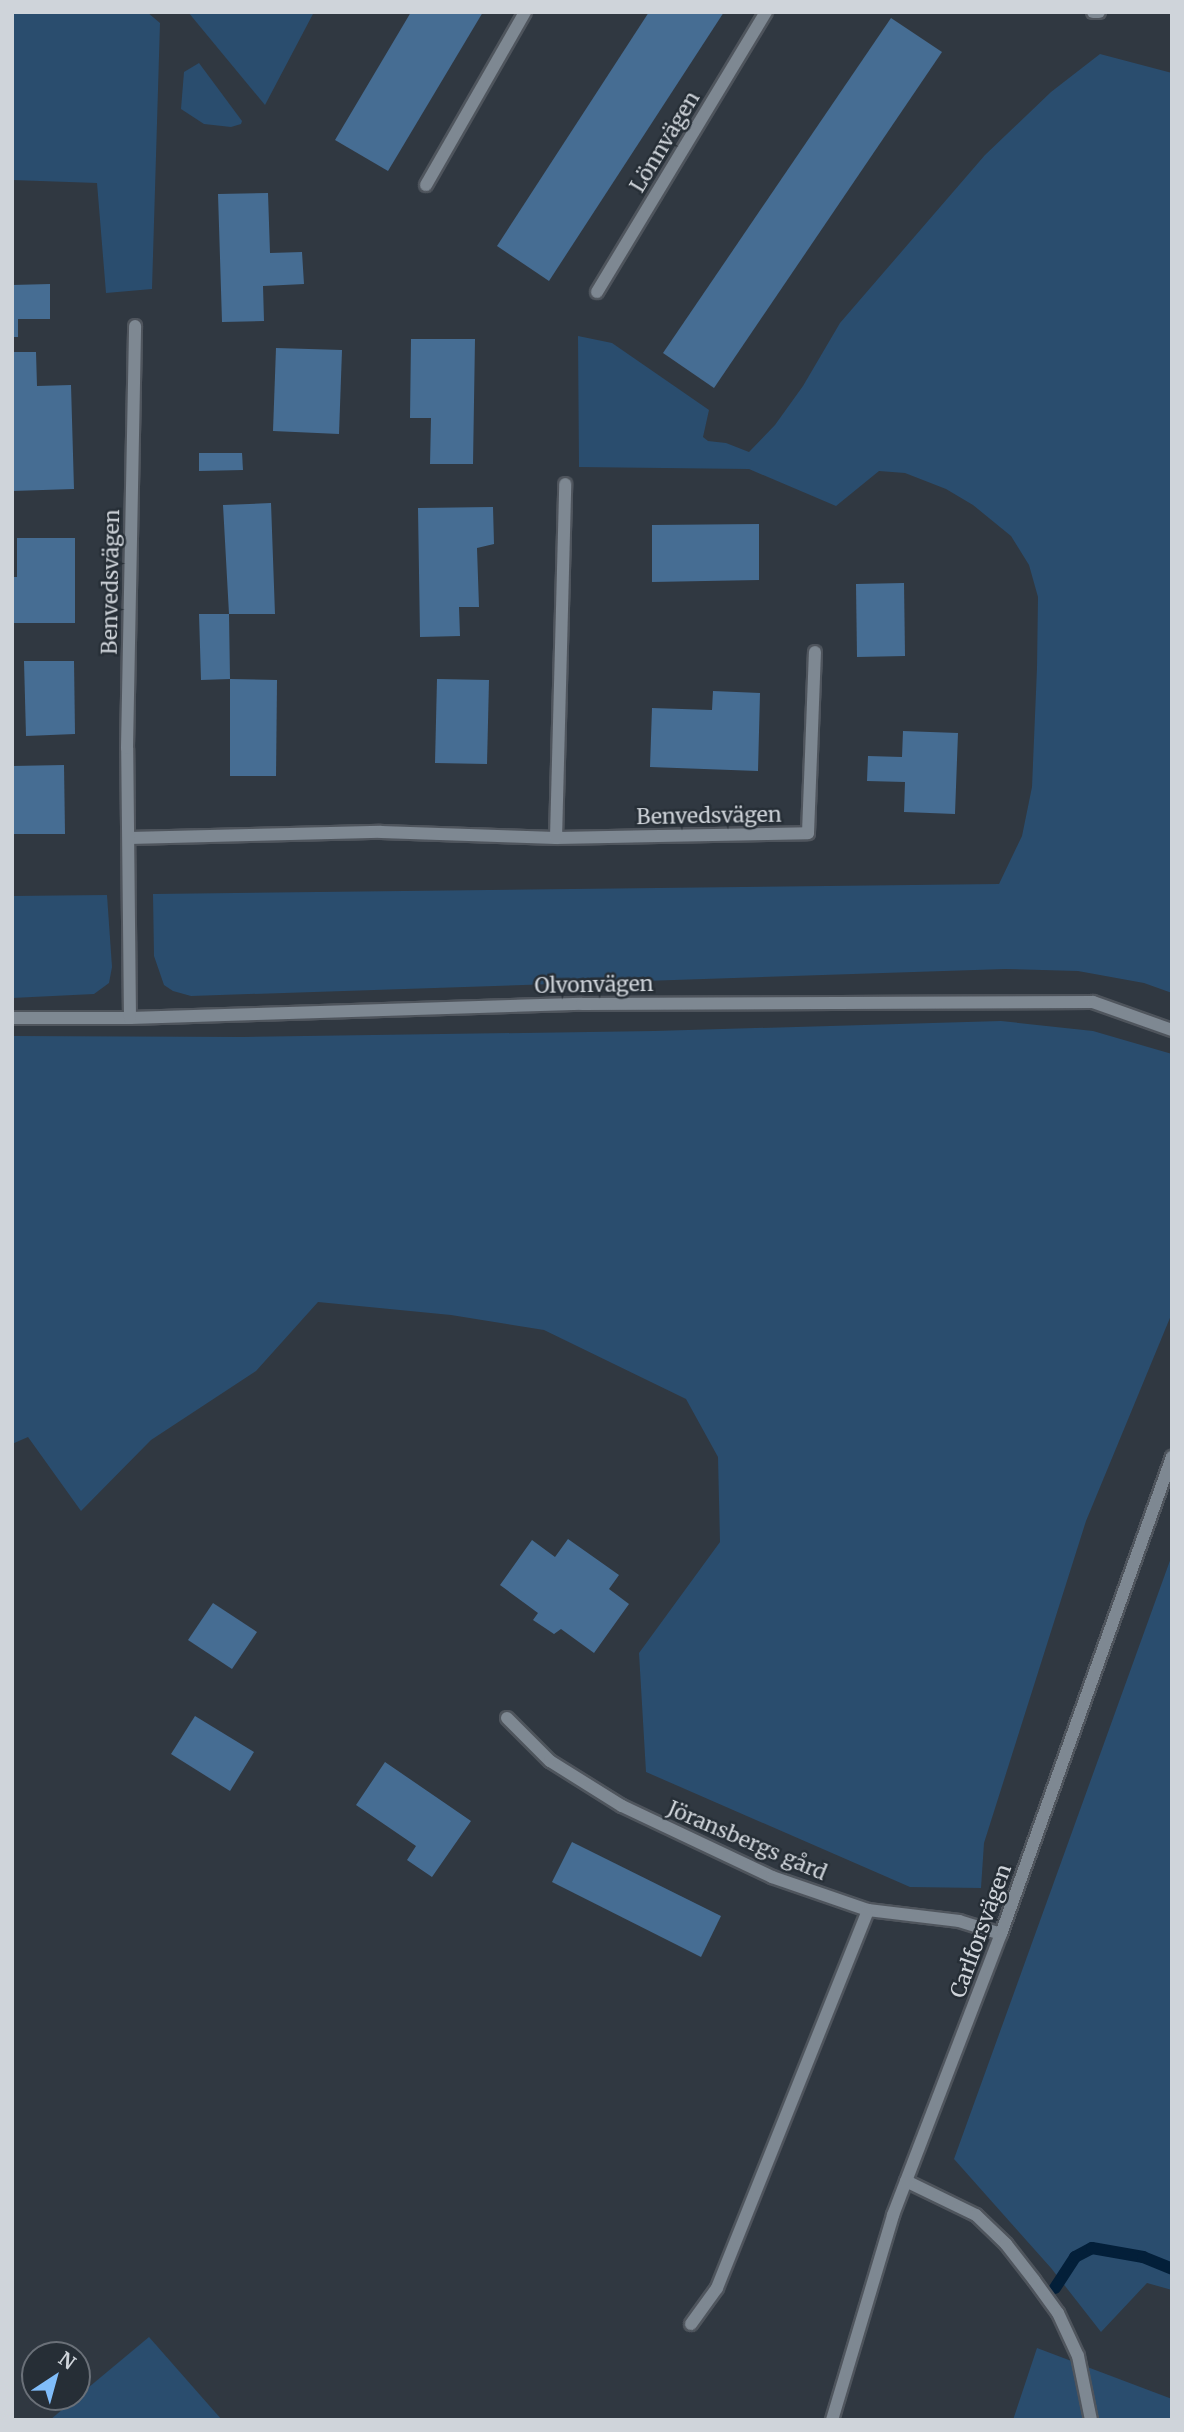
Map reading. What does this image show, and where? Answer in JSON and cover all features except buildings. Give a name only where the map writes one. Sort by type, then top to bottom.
[{"type":"street","points":[[426,185],[525,12]]},
{"type":"street","name":"Lönnvägen","points":[[597,292],[766,12]]},
{"type":"street","points":[[1093,12],[1099,12]]},
{"type":"street","name":"Benvedsvägen","points":[[130,1018],[127,748],[135,327]]},
{"type":"street","points":[[556,838],[565,484]]},
{"type":"street","name":"Benvedsvägen","points":[[129,838],[381,832],[556,838],[808,833],[815,652]]},
{"type":"street","name":"Olvonvägen","points":[[12,1018],[130,1018],[582,1003],[1093,1002],[1172,1030]]},
{"type":"street","name":"Carlforsvägen","points":[[832,2420],[893,2215],[1001,1934],[1172,1457]]},
{"type":"street","name":"Jöransbergs gård","points":[[507,1718],[550,1761],[622,1806],[772,1877],[868,1910],[959,1921],[1001,1934]]},
{"type":"street","points":[[691,2324],[717,2288],[868,1910]]},
{"type":"street","points":[[906,2181],[976,2215],[1006,2244],[1034,2280],[1058,2313],[1078,2356],[1091,2420]]},
{"type":"shaded area","points":[[12,12],[147,12],[160,23],[152,289],[106,293],[97,183],[12,180]]},
{"type":"shaded area","points":[[188,12],[314,12],[265,105]]},
{"type":"shaded area","points":[[1100,54],[1172,73],[1172,993],[1144,983],[1078,971],[1005,969],[191,996],[173,991],[164,985],[154,956],[153,894],[999,884],[1022,836],[1032,787],[1037,668],[1038,597],[1029,565],[1011,536],[973,505],[946,489],[905,473],[879,471],[836,506],[749,469],[579,467],[578,336],[612,343],[709,410],[703,437],[708,441],[726,443],[749,452],[775,425],[803,386],[840,323],[985,155],[1051,92]]},
{"type":"shaded area","points":[[199,63],[242,121],[241,124],[231,127],[204,124],[181,109],[184,72]]},
{"type":"shaded area","points":[[107,895],[112,967],[109,983],[94,994],[12,998],[12,896]]},
{"type":"shaded area","points":[[1001,1021],[1093,1031],[1172,1054],[1172,1313],[1086,1521],[984,1843],[981,1888],[910,1887],[646,1772],[639,1653],[720,1542],[718,1457],[686,1399],[544,1330],[451,1315],[318,1302],[256,1371],[151,1440],[81,1511],[28,1437],[12,1444],[12,1036],[243,1037],[654,1031]]},
{"type":"shaded area","points":[[1172,1555],[1172,2290],[1147,2283],[1101,2332],[1051,2268],[954,2159]]},
{"type":"shaded area","points":[[149,2337],[222,2420],[50,2420],[61,2411],[91,2411],[91,2385]]},
{"type":"shaded area","points":[[1037,2348],[1172,2399],[1172,2420],[1013,2420]]},
{"type":"waterway","points":[[1055,2288],[1075,2257],[1092,2248],[1143,2257],[1172,2269]]}]
